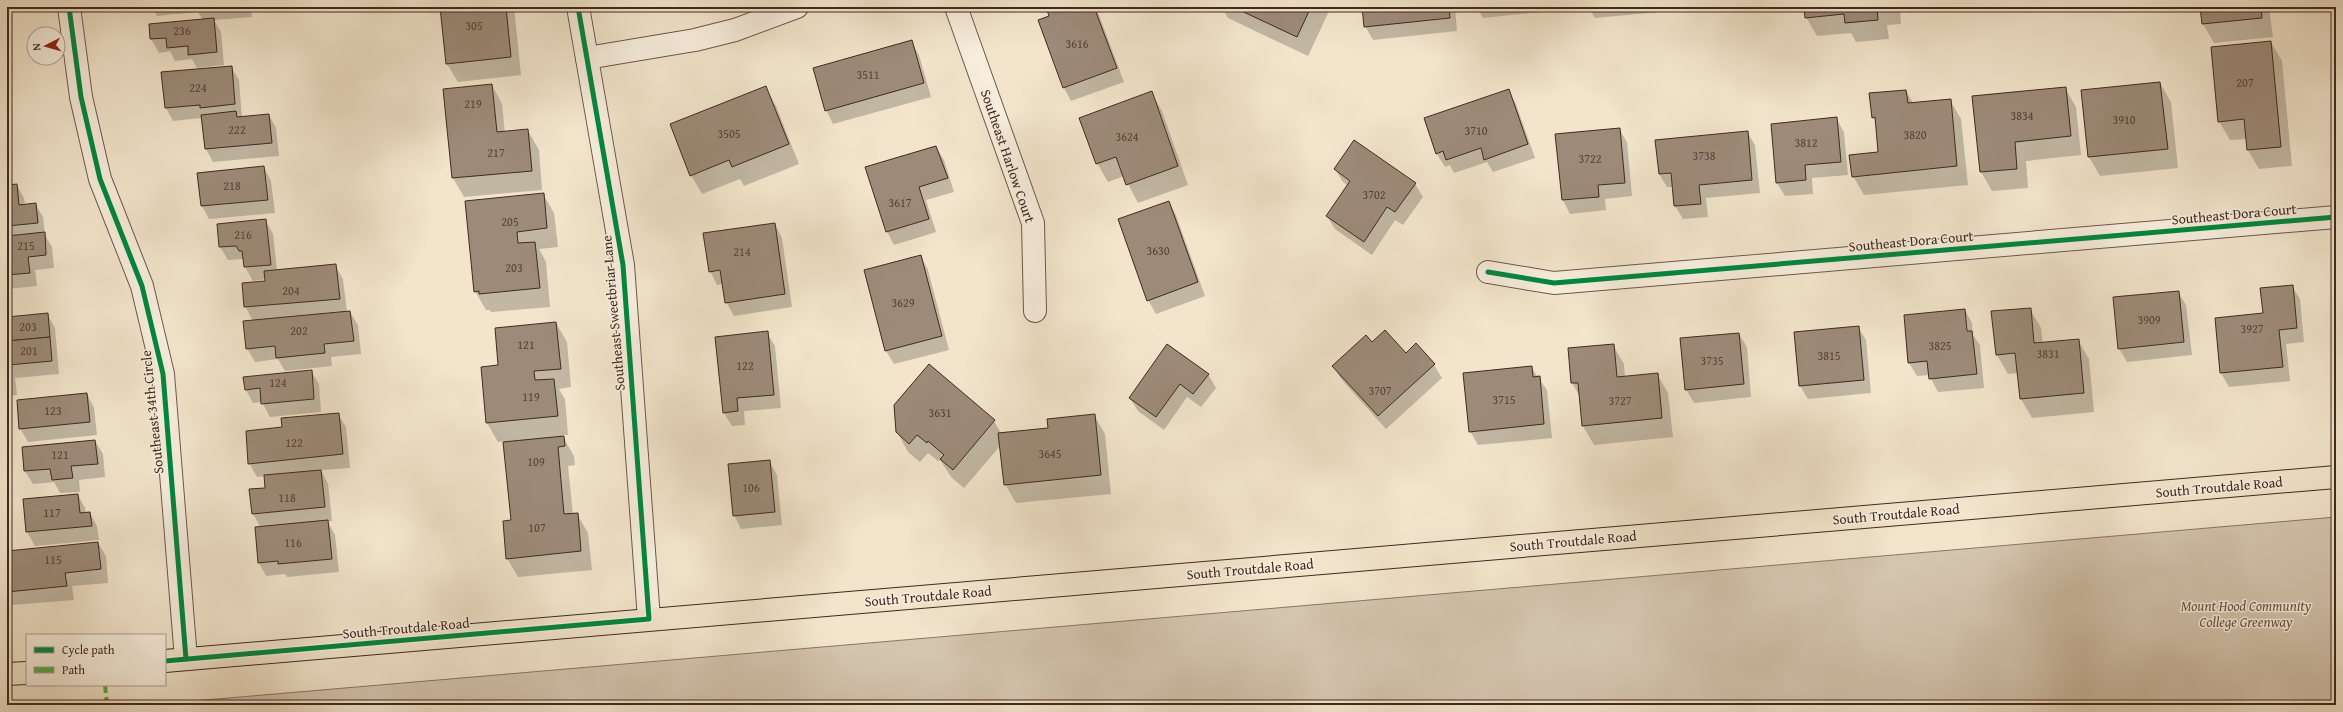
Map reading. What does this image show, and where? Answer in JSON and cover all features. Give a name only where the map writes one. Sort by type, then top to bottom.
[{"type":"main road","name":"South Troutdale Road","points":[[176,660],[2336,477]]},
{"type":"main road","points":[[7,674],[26,673]]},
{"type":"street","name":"Southeast 34th Circle","points":[[70,7],[81,97],[100,179],[142,286],[163,374],[176,660]]},
{"type":"street","name":"Southeast Sweetbriar Lane","points":[[578,7],[623,265],[650,619]]},
{"type":"street","points":[[587,58],[695,40],[729,32],[797,7]]},
{"type":"street","name":"Southeast Harlow Court","points":[[956,7],[1033,223],[1035,310]]},
{"type":"street","name":"Southeast Dora Court","points":[[1488,272],[1554,283],[2336,217]]},
{"type":"green space","name":"Mount Hood Community College Greenway","points":[[2336,517],[2336,705],[147,705]]},
{"type":"building","points":[[440,7],[506,7],[511,57],[446,64]]},
{"type":"building","points":[[1046,7],[1094,7],[1117,68],[1063,88],[1038,20],[1049,16]]},
{"type":"building","points":[[1233,7],[1311,7],[1297,37]]},
{"type":"building","points":[[1362,7],[1449,7],[1450,18],[1364,27]]},
{"type":"building","points":[[1804,7],[1877,7],[1878,20],[1845,23],[1844,14],[1805,18]]},
{"type":"building","points":[[2200,7],[2261,7],[2262,18],[2202,24]]},
{"type":"building","points":[[214,18],[217,52],[188,55],[188,46],[167,48],[166,38],[150,39],[149,24]]},
{"type":"building","points":[[912,40],[924,83],[825,111],[813,68]]},
{"type":"building","points":[[2271,41],[2281,147],[2247,150],[2244,119],[2218,122],[2211,47]]},
{"type":"building","points":[[232,66],[235,104],[200,108],[200,105],[165,108],[161,72]]},
{"type":"building","points":[[2160,82],[2168,149],[2088,157],[2081,90]]},
{"type":"building","points":[[492,84],[497,132],[528,129],[532,171],[452,178],[443,89]]},
{"type":"building","points":[[766,86],[789,144],[732,167],[729,160],[690,176],[670,124]]},
{"type":"building","points":[[2066,87],[2071,136],[2015,142],[2017,169],[1980,172],[1972,96]]},
{"type":"building","points":[[1509,89],[1528,144],[1484,160],[1481,148],[1446,160],[1443,151],[1436,154],[1424,118]]},
{"type":"building","points":[[1906,90],[1908,103],[1951,99],[1957,166],[1852,177],[1849,155],[1878,152],[1875,117],[1872,118],[1869,93]]},
{"type":"building","points":[[1152,91],[1178,166],[1126,185],[1116,157],[1096,164],[1079,118]]},
{"type":"building","points":[[236,111],[237,117],[269,114],[272,143],[205,149],[201,115]]},
{"type":"building","points":[[1837,117],[1841,162],[1805,165],[1806,180],[1776,183],[1771,124]]},
{"type":"building","points":[[1620,128],[1625,183],[1598,185],[1599,197],[1562,200],[1555,134]]},
{"type":"building","points":[[1748,131],[1752,180],[1699,185],[1701,204],[1674,206],[1671,173],[1659,174],[1655,140]]},
{"type":"building","points":[[1354,140],[1416,183],[1395,212],[1387,207],[1364,242],[1326,216],[1350,181],[1334,169]]},
{"type":"building","points":[[936,146],[948,178],[919,187],[929,219],[886,232],[865,167]]},
{"type":"building","points":[[264,166],[268,200],[201,206],[197,173]]},
{"type":"building","points":[[17,184],[19,205],[36,203],[38,223],[7,226],[7,185]]},
{"type":"building","points":[[544,193],[547,228],[517,232],[518,243],[535,242],[540,288],[479,294],[479,291],[474,292],[465,201]]},
{"type":"building","points":[[1169,201],[1198,282],[1147,301],[1118,219]]},
{"type":"building","points":[[266,219],[271,265],[244,267],[242,251],[239,251],[236,246],[219,247],[217,224]]},
{"type":"building","points":[[775,223],[785,294],[725,303],[720,270],[709,272],[703,233]]},
{"type":"building","points":[[45,232],[46,255],[28,257],[30,273],[7,275],[7,236]]},
{"type":"building","points":[[921,255],[942,336],[885,351],[864,270]]},
{"type":"building","points":[[336,264],[340,299],[244,307],[242,283],[265,281],[264,271]]},
{"type":"building","points":[[2293,285],[2297,328],[2279,330],[2283,367],[2220,373],[2215,318],[2263,313],[2260,288]]},
{"type":"building","points":[[2179,291],[2184,342],[2118,349],[2113,297]]},
{"type":"building","points":[[2031,308],[2034,343],[2079,339],[2084,393],[2020,399],[2015,353],[1996,355],[1991,311]]},
{"type":"building","points":[[1965,309],[1967,331],[1972,331],[1977,374],[1929,379],[1927,361],[1908,363],[1904,315]]},
{"type":"building","points":[[350,311],[354,341],[324,344],[325,353],[276,358],[275,346],[246,349],[243,321]]},
{"type":"building","points":[[48,313],[50,337],[7,341],[7,317]]},
{"type":"building","points":[[556,322],[561,369],[534,371],[535,380],[554,379],[558,416],[486,423],[481,367],[498,365],[495,328]]},
{"type":"building","points":[[1859,326],[1864,380],[1799,386],[1794,332]]},
{"type":"building","points":[[1385,330],[1406,353],[1416,343],[1435,364],[1378,416],[1332,366],[1366,335],[1372,342]]},
{"type":"building","points":[[768,331],[774,395],[737,398],[738,411],[723,413],[715,337]]},
{"type":"building","points":[[1739,333],[1744,384],[1685,390],[1680,338]]},
{"type":"building","points":[[50,337],[52,361],[8,365],[10,382],[7,382],[7,341]]},
{"type":"building","points":[[1167,344],[1209,374],[1193,394],[1180,384],[1156,417],[1129,398]]},
{"type":"building","points":[[1614,344],[1617,377],[1658,373],[1662,418],[1582,426],[1578,383],[1571,383],[1568,348]]},
{"type":"building","points":[[929,364],[995,420],[953,470],[940,459],[944,455],[928,441],[927,443],[917,435],[909,444],[896,432],[894,405]]},
{"type":"building","points":[[1532,366],[1533,377],[1540,376],[1544,424],[1469,432],[1463,373]]},
{"type":"building","points":[[312,370],[314,399],[261,404],[260,388],[245,390],[243,377]]},
{"type":"building","points":[[87,393],[90,422],[19,429],[17,400]]},
{"type":"building","points":[[339,413],[343,454],[248,464],[246,431],[282,427],[281,418]]},
{"type":"building","points":[[1095,414],[1101,475],[1004,485],[998,433],[1048,428],[1047,419]]},
{"type":"building","points":[[564,436],[565,446],[558,447],[564,514],[578,513],[581,551],[506,559],[503,521],[511,520],[503,442]]},
{"type":"building","points":[[95,440],[98,464],[71,466],[73,478],[52,480],[50,469],[24,471],[22,447]]},
{"type":"building","points":[[770,460],[775,512],[733,516],[728,464]]},
{"type":"building","points":[[321,470],[325,507],[252,514],[249,489],[265,488],[264,475]]},
{"type":"building","points":[[78,494],[80,513],[90,512],[92,526],[26,532],[23,499]]},
{"type":"building","points":[[328,520],[332,559],[278,564],[278,561],[258,563],[255,527]]},
{"type":"building","points":[[98,542],[101,569],[65,573],[67,586],[7,592],[7,551]]},
{"type":"marked path","points":[[105,686],[107,705]]},
{"type":"cycle path","points":[[69,7],[81,97],[100,179],[142,286],[163,374],[186,659]]},
{"type":"cycle path","points":[[166,661],[649,619],[623,265],[578,7]]},
{"type":"cycle path","points":[[1488,272],[1554,283],[2336,217]]}]
